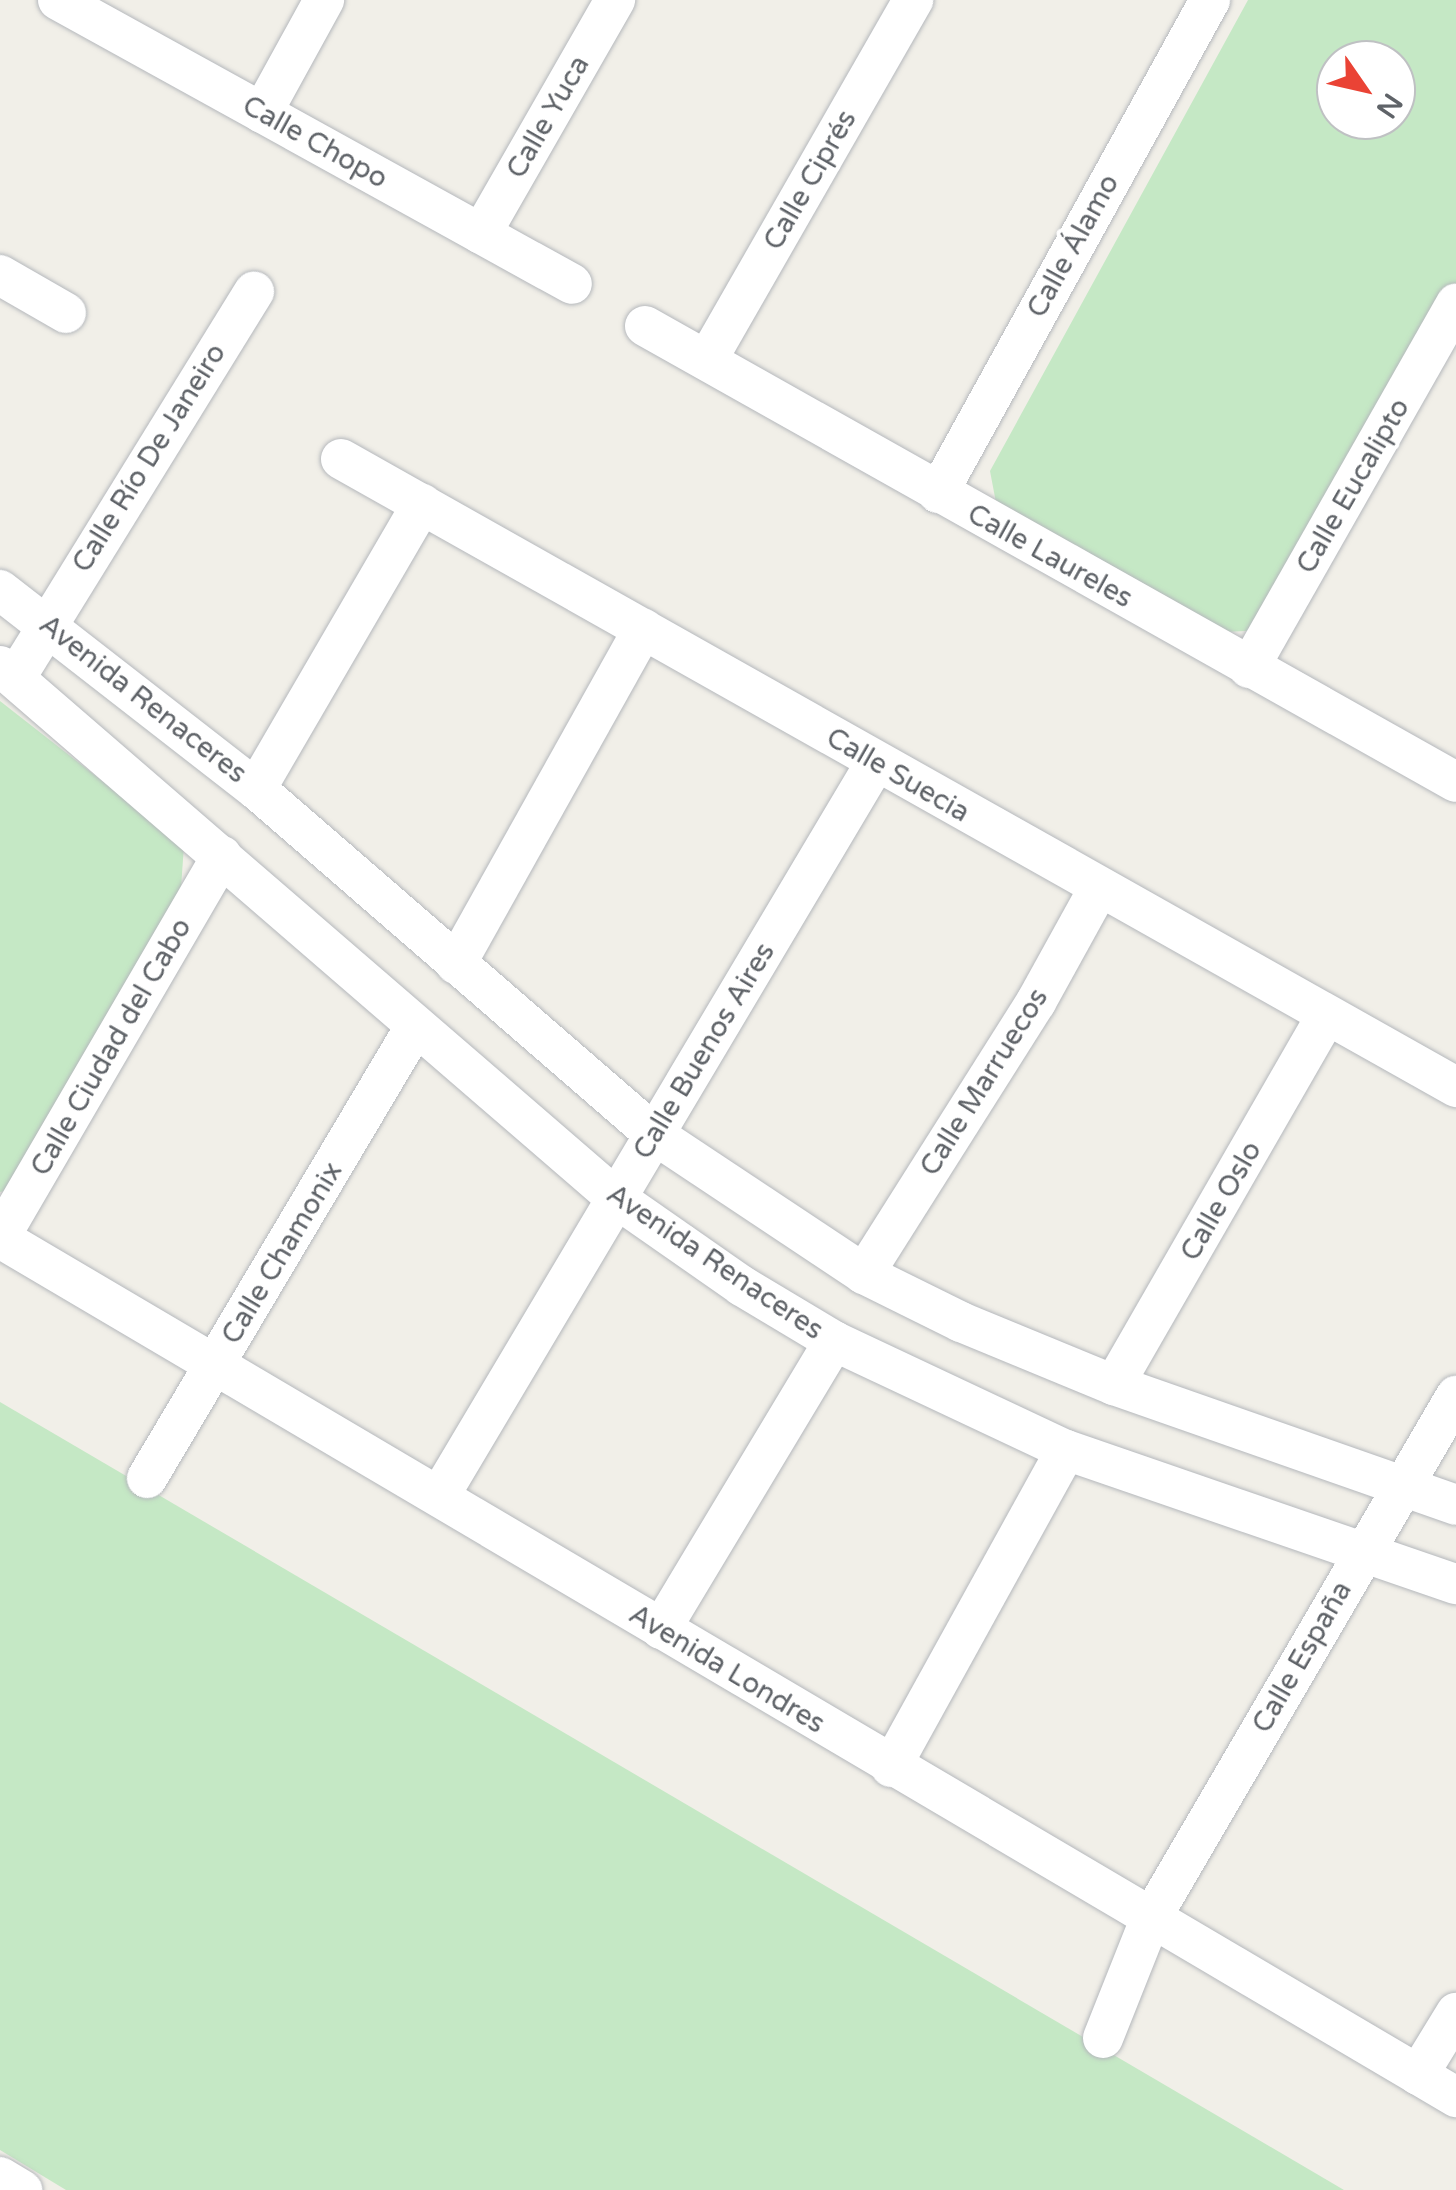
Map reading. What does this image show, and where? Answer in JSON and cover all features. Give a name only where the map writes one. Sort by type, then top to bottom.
[{"type":"street","name":"Calle Chopo","points":[[58,0],[572,284]]},
{"type":"street","points":[[262,113],[324,0]]},
{"type":"street","name":"Calle Yuca","points":[[481,234],[615,0]]},
{"type":"street","name":"Calle Ciprés","points":[[707,360],[913,0]]},
{"type":"street","name":"Calle Álamo","points":[[938,493],[1210,0]]},
{"type":"street","points":[[0,275],[66,312]]},
{"type":"street","name":"Calle Río De Janeiro","points":[[8,672],[47,622],[254,291]]},
{"type":"street","name":"Calle Eucalipto","points":[[1249,668],[1456,304]]},
{"type":"street","name":"Calle Laureles","points":[[645,326],[1456,782]]},
{"type":"street","name":"Calle Suecia","points":[[341,459],[1456,1088]]},
{"type":"street","points":[[256,789],[422,504]]},
{"type":"street","name":"Avenida Renaceres","points":[[0,590],[47,622],[256,789],[655,1135],[864,1274],[961,1322],[1114,1385],[1456,1506]]},
{"type":"street","points":[[456,964],[643,629]]},
{"type":"street","name":"Avenida Renaceres","points":[[8,672],[616,1198],[834,1341],[1066,1450],[1456,1584]]},
{"type":"street","name":"Calle Buenos Aires","points":[[440,1495],[876,762]]},
{"type":"street","name":"Calle Ciudad del Cabo","points":[[0,1238],[222,856]]},
{"type":"street","name":"Calle Marruecos","points":[[864,1274],[1036,1002],[1099,888]]},
{"type":"street","name":"Calle Oslo","points":[[1114,1385],[1326,1016]]},
{"type":"street","name":"Calle Chamonix","points":[[147,1478],[416,1026]]},
{"type":"street","name":"Avenida Londres","points":[[0,1238],[440,1495],[890,1768],[1456,2097]]},
{"type":"street","points":[[661,1629],[834,1341]]},
{"type":"street","name":"Calle España","points":[[1104,2038],[1150,1920],[1456,1396]]},
{"type":"street","points":[[890,1768],[1066,1450]]},
{"type":"street","points":[[1418,2075],[1456,2014]]},
{"type":"street","points":[[0,2177],[22,2190]]},
{"type":"green space","points":[[1248,0],[1456,0],[1456,288],[1267,630],[1224,632],[997,508],[990,471]]},
{"type":"green space","points":[[0,701],[184,845],[181,888],[10,1190],[0,1192]]},
{"type":"green space","points":[[0,1402],[1344,2190],[66,2190],[0,2150]]}]
